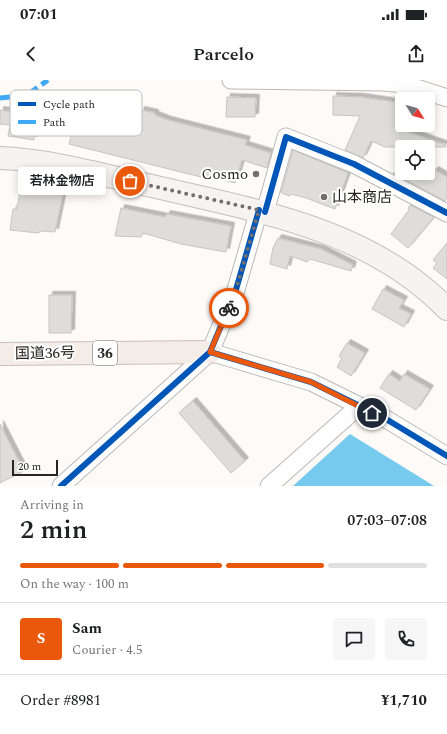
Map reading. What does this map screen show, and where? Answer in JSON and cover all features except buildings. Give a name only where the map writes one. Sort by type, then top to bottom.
[{"type":"highway","name":"国道36号","points":[[0,354],[210,352]]},
{"type":"main road","points":[[0,158],[23,159],[68,167],[262,211],[328,232],[377,256],[419,285],[447,309]]},
{"type":"street","points":[[231,80],[405,82],[447,98]]},
{"type":"street","points":[[61,486],[210,352],[235,293],[286,137],[354,164],[447,213]]},
{"type":"street","points":[[210,352],[311,382],[386,419],[447,456]]},
{"type":"street","points":[[269,486],[359,406]]},
{"type":"water","points":[[350,434],[434,486],[293,486]]},
{"type":"marked path","points":[[34,90],[48,80]]},
{"type":"marked path","points":[[0,98],[10,97]]},
{"type":"cycle path","points":[[265,212],[286,137],[354,164],[447,213]]},
{"type":"cycle path","points":[[61,486],[210,352],[235,293],[259,210]]},
{"type":"cycle path","points":[[210,352],[311,382],[386,419],[447,456]]},
{"type":"way so far","points":[[130,181],[259,210],[235,293],[229,308]]},
{"type":"place","name":"Cosmo","points":[[256,174]]},
{"type":"place","name":"若林金物店","points":[[130,181]]},
{"type":"place","name":"山本商店","points":[[324,197]]},
{"type":"route","points":[[229,308],[210,352],[311,382],[372,413]]}]
